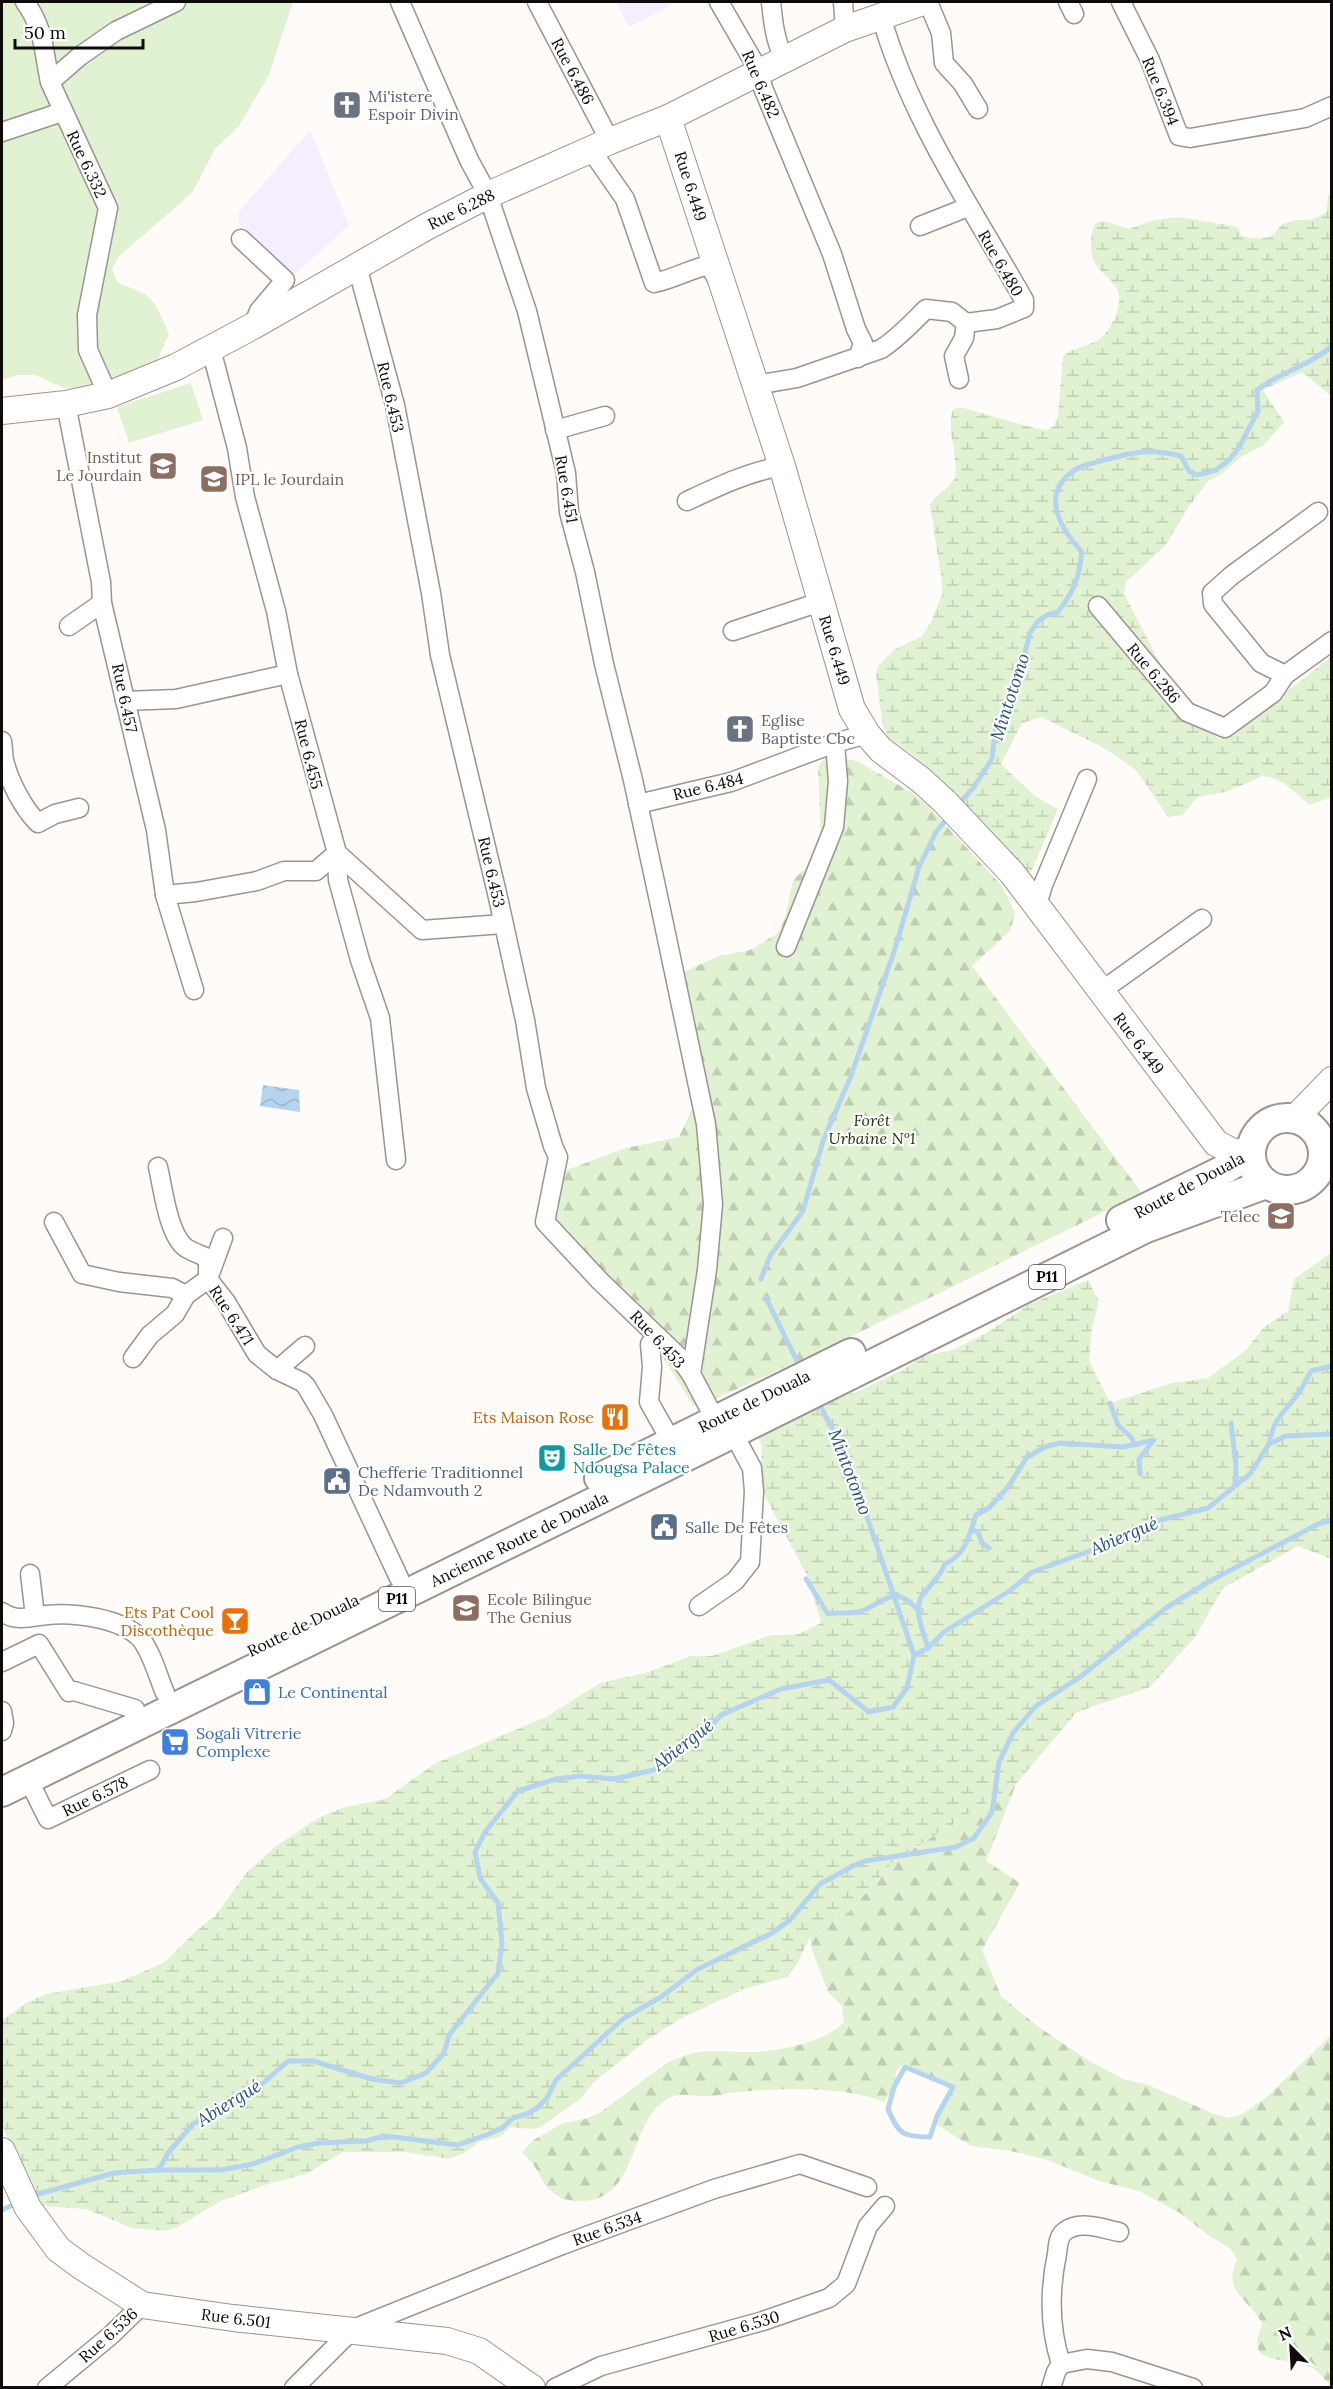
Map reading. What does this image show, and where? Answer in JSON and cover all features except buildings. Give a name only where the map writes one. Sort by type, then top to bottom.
[{"type":"main road","name":"Route de Douala","points":[[810,1384],[1225,1169],[1250,1154],[1254,1138],[1264,1125],[1278,1118],[1314,1126]]},
{"type":"main road","points":[[1250,1154],[1256,1174],[1266,1184],[1284,1190],[1304,1186],[1327,1162],[1321,1140],[1314,1126]]},
{"type":"main road","name":"Ancienne Route de Douala","points":[[2,1792],[15,1776],[810,1384],[1146,1228],[1266,1184]]},
{"type":"main road","name":"Route de Douala","points":[[15,1776],[135,1709],[671,1441],[724,1426]]},
{"type":"street","name":"Rue 6.332","points":[[25,2],[34,14],[43,36],[50,82],[62,112],[108,208],[87,315],[88,350],[108,395]]},
{"type":"street","points":[[50,82],[80,56],[116,31],[176,2]]},
{"type":"street","name":"Rue 6.451","points":[[400,2],[469,160],[488,195],[527,311],[566,473],[569,512],[638,804],[706,1125],[712,1204],[707,1270],[691,1374]]},
{"type":"street","name":"Rue 6.486","points":[[537,2],[625,199],[654,283],[675,279],[694,268],[709,265],[723,289]]},
{"type":"street","name":"Rue 6.482","points":[[719,2],[759,71],[783,137],[832,254],[856,329],[863,343],[858,358]]},
{"type":"street","points":[[771,2],[777,43],[784,59]]},
{"type":"street","points":[[843,2],[845,29]]},
{"type":"street","name":"Rue 6.288","points":[[2,411],[66,405],[108,395],[176,367],[253,326],[426,226],[488,195],[668,118],[845,29],[923,2]]},
{"type":"street","points":[[928,2],[941,33],[944,63],[963,84],[978,109]]},
{"type":"street","name":"Rue 6.394","points":[[1121,2],[1150,60],[1179,136],[1190,138],[1305,118],[1332,106]]},
{"type":"street","name":"Rue 6.480","points":[[881,16],[890,49],[903,80],[968,207],[1024,300],[1024,308],[997,319],[966,323]]},
{"type":"street","points":[[2,132],[62,112]]},
{"type":"street","name":"Rue 6.449","points":[[668,118],[782,466],[852,709],[867,734],[881,750],[921,780],[952,809],[1012,873],[1216,1143],[1231,1151],[1250,1154]]},
{"type":"street","points":[[920,225],[968,207]]},
{"type":"street","points":[[241,239],[285,280],[259,311],[253,326]]},
{"type":"street","name":"Rue 6.453","points":[[357,266],[395,405],[431,592],[440,655],[470,774],[525,1020],[536,1088],[558,1157],[545,1222],[600,1281],[678,1356],[752,1468],[754,1491],[750,1562],[735,1581],[699,1606]]},
{"type":"street","points":[[756,386],[797,378],[881,350],[909,327],[926,309],[952,312],[966,323],[964,338],[954,356],[959,379]]},
{"type":"street","name":"Rue 6.455","points":[[211,349],[237,448],[245,497],[276,611],[288,674],[337,853],[338,880],[360,960],[380,1018],[396,1160]]},
{"type":"street","name":"Rue 6.457","points":[[66,405],[101,582],[102,603],[156,830],[165,895],[194,990]]},
{"type":"street","points":[[555,430],[605,416]]},
{"type":"street","points":[[687,501],[736,478],[782,466]]},
{"type":"street","points":[[1285,675],[1261,663],[1213,604],[1212,593],[1231,576],[1318,512]]},
{"type":"street","points":[[733,631],[820,602]]},
{"type":"street","points":[[69,626],[102,603]]},
{"type":"street","name":"Rue 6.286","points":[[1098,606],[1187,712],[1225,728],[1273,693],[1285,675],[1332,642]]},
{"type":"street","points":[[125,701],[176,699],[288,674]]},
{"type":"street","name":"Rue 6.484","points":[[638,804],[731,782],[835,743],[867,734]]},
{"type":"street","points":[[2,741],[9,775],[30,815],[38,823],[55,814],[79,808]]},
{"type":"street","points":[[786,947],[834,827],[838,781],[835,743]]},
{"type":"street","points":[[1036,905],[1087,779]]},
{"type":"street","points":[[165,895],[257,881],[271,874],[285,871],[316,871],[337,853],[422,930],[503,924]]},
{"type":"street","points":[[1100,992],[1202,919]]},
{"type":"street","points":[[1314,1126],[1332,1080]]},
{"type":"street","name":"Rue 6.471","points":[[158,1167],[172,1225],[184,1247],[208,1258],[208,1279],[226,1302],[256,1354],[277,1370],[306,1386],[323,1415],[399,1578]]},
{"type":"street","points":[[54,1222],[82,1274],[119,1282],[172,1288],[186,1295]]},
{"type":"street","points":[[133,1358],[150,1335],[175,1314],[186,1295],[208,1279],[223,1238]]},
{"type":"street","points":[[650,1344],[652,1367],[650,1402],[671,1441]]},
{"type":"street","points":[[277,1370],[305,1346]]},
{"type":"street","points":[[30,1575],[35,1616]]},
{"type":"street","points":[[2,1612],[14,1618],[25,1619],[35,1616],[82,1615],[101,1619],[128,1630],[141,1640],[165,1694]]},
{"type":"street","points":[[2,1662],[39,1644],[69,1692],[74,1691],[135,1709]]},
{"type":"street","points":[[2,1711],[4,1723],[2,1731]]},
{"type":"street","name":"Rue 6.578","points":[[15,1776],[48,1819],[150,1770]]},
{"type":"street","name":"Rue 6.501","points":[[2,2151],[28,2208],[58,2249],[142,2305],[233,2318],[447,2341],[479,2351],[532,2388]]},
{"type":"street","name":"Rue 6.534","points":[[352,2329],[562,2245],[714,2189],[800,2164],[867,2187]]},
{"type":"street","name":"Rue 6.530","points":[[555,2388],[601,2366],[763,2321],[829,2298],[846,2284],[868,2226],[885,2206]]},
{"type":"street","points":[[1061,2364],[1053,2340],[1051,2318],[1052,2276],[1060,2238],[1069,2229],[1081,2226],[1119,2232]]},
{"type":"street","name":"Rue 6.536","points":[[47,2388],[110,2336],[142,2305]]},
{"type":"street","points":[[294,2388],[352,2329]]},
{"type":"street","points":[[1051,2388],[1061,2364],[1087,2359],[1112,2362],[1192,2388]]},
{"type":"shaded area","points":[[616,2],[677,2],[629,27]]},
{"type":"shaded area","points":[[310,130],[349,225],[294,275],[239,224],[239,212]]},
{"type":"green space","points":[[2,2],[293,2],[269,75],[239,126],[215,149],[192,193],[119,256],[112,269],[118,283],[146,295],[160,313],[169,334],[156,363],[96,388],[64,388],[35,375],[17,375],[2,380]]},
{"type":"green space","points":[[1331,193],[1331,396],[1302,372],[1263,390],[1284,422],[1264,445],[1241,457],[1220,475],[1208,481],[1165,546],[1126,582],[1124,594],[1178,692],[1204,726],[1219,739],[1227,738],[1237,726],[1270,705],[1331,657],[1331,797],[1310,805],[1285,784],[1263,776],[1226,792],[1197,797],[1183,815],[1168,817],[1136,770],[1104,748],[1041,717],[1022,723],[1001,764],[1036,797],[1058,809],[1031,872],[1027,873],[993,835],[915,757],[890,739],[883,727],[876,674],[878,666],[895,649],[921,637],[931,622],[942,595],[930,505],[951,484],[955,476],[952,412],[956,408],[964,408],[1034,428],[1047,430],[1054,426],[1058,415],[1063,356],[1101,338],[1112,324],[1118,306],[1118,291],[1096,265],[1091,253],[1092,235],[1097,222],[1104,221],[1129,229],[1151,221],[1185,218],[1233,226],[1239,228],[1240,235],[1265,238],[1274,234],[1286,223],[1313,219],[1326,213]]},
{"type":"green space","points":[[191,383],[203,420],[129,443],[117,407]]},
{"type":"green space","name":"Forêt Urbaine N°1","points":[[833,756],[857,761],[909,791],[926,804],[1002,886],[1015,913],[1010,931],[972,966],[1142,1193],[828,1348],[699,1406],[693,1406],[655,1344],[547,1221],[557,1183],[567,1170],[626,1148],[679,1137],[700,1092],[679,974],[719,956],[750,950],[778,933],[785,918],[793,880],[811,863],[821,842],[818,767],[825,758]]},
{"type":"green space","points":[[1331,1253],[1331,1559],[1298,1546],[1223,1588],[1195,1637],[1150,1687],[1077,1712],[1016,1784],[894,1861],[847,1914],[834,1919],[828,1928],[810,1937],[797,1964],[787,1977],[744,1989],[680,2019],[647,2040],[595,2081],[581,2098],[541,2127],[532,2129],[511,2127],[499,2137],[479,2142],[464,2153],[449,2159],[405,2152],[343,2152],[306,2174],[268,2184],[221,2201],[176,2228],[164,2231],[132,2228],[86,2209],[44,2206],[30,2200],[2,2124],[2,2020],[26,2003],[46,1994],[122,1981],[165,1962],[215,1916],[248,1871],[275,1847],[318,1818],[342,1808],[385,1799],[436,1763],[546,1717],[600,1683],[649,1672],[691,1656],[712,1656],[768,1636],[799,1634],[821,1623],[808,1577],[760,1487],[762,1447],[756,1430],[781,1416],[859,1391],[906,1368],[922,1356],[953,1350],[983,1335],[1030,1304],[1088,1280],[1099,1301],[1092,1328],[1089,1360],[1110,1403],[1172,1383],[1208,1378],[1246,1350],[1263,1328],[1288,1311],[1294,1279]]},
{"type":"green space","points":[[1016,1784],[986,1861],[1020,1883],[982,1950],[1001,1996],[1036,2025],[1086,2059],[1125,2080],[1146,2084],[1212,2113],[1229,2118],[1244,2113],[1268,2096],[1331,2035],[1331,2386],[1313,2368],[1270,2358],[1259,2352],[1257,2341],[1262,2323],[1235,2287],[1233,2271],[1237,2260],[1231,2249],[1208,2235],[1180,2213],[1139,2191],[1099,2181],[1048,2160],[1011,2151],[971,2146],[936,2124],[950,2084],[904,2064],[897,2069],[893,2089],[884,2102],[848,2093],[808,2089],[671,2097],[657,2107],[647,2122],[624,2173],[614,2188],[600,2197],[581,2201],[560,2197],[547,2187],[535,2167],[522,2152],[532,2141],[563,2123],[585,2119],[601,2112],[665,2064],[676,2059],[701,2052],[754,2052],[782,2049],[810,2041],[835,2030],[844,2022],[842,2006],[828,1992],[812,1950],[810,1937],[828,1928],[834,1919],[847,1914],[894,1861]]},
{"type":"water","points":[[263,1085],[299,1090],[300,1112],[260,1106]]},
{"type":"waterway","name":"Mintotomo","points":[[958,805],[974,787],[992,759],[995,732],[1022,664],[1030,633],[1038,621],[1058,612],[1072,591],[1077,577],[1082,552],[1066,531],[1056,509],[1059,487],[1066,477],[1084,465],[1142,452],[1160,452],[1181,456],[1189,471],[1197,475],[1216,470],[1238,449],[1258,411],[1257,390],[1275,378],[1314,359],[1332,346]]},
{"type":"waterway","name":"Mintotomo","points":[[761,1279],[770,1256],[803,1211],[823,1141],[851,1076],[895,949],[919,867],[936,832],[948,817]]},
{"type":"waterway","name":"Mintotomo","points":[[766,1298],[801,1369]]},
{"type":"waterway","points":[[1269,1444],[1277,1421],[1299,1392],[1311,1371],[1332,1366]]},
{"type":"waterway","name":"Mintotomo","points":[[818,1402],[845,1452],[914,1655]]},
{"type":"waterway","points":[[1110,1403],[1118,1425],[1132,1438],[1134,1445]]},
{"type":"waterway","points":[[1231,1423],[1236,1465],[1235,1485]]},
{"type":"waterway","name":"Abiergué","points":[[159,2170],[168,2153],[193,2124],[254,2091],[288,2061],[313,2061],[372,2079],[401,2083],[426,2073],[444,2053],[449,2035],[498,1973],[502,1944],[498,1903],[480,1878],[475,1852],[485,1832],[518,1791],[556,1779],[580,1776],[614,1779],[654,1770],[684,1744],[713,1724],[721,1715],[781,1689],[829,1680],[869,1712],[893,1707],[907,1688],[914,1655],[928,1648],[944,1632],[1011,1590],[1032,1572],[1101,1547],[1152,1522],[1208,1508],[1250,1474],[1269,1444],[1286,1436],[1332,1434]]},
{"type":"waterway","points":[[928,1648],[919,1614],[923,1594],[938,1577],[945,1564],[962,1550],[976,1515],[989,1508],[1008,1487],[1027,1457],[1045,1447],[1060,1443],[1123,1447],[1154,1440]]},
{"type":"waterway","points":[[1140,1474],[1139,1459],[1153,1441]]},
{"type":"waterway","points":[[31,2196],[114,2173],[221,2170],[253,2164],[298,2147],[319,2143],[366,2141],[385,2136],[458,2145],[502,2128],[513,2118],[537,2108],[547,2098],[556,2080],[624,2018],[661,1997],[698,1969],[772,1933],[790,1920],[820,1884],[865,1861],[956,1847],[974,1838],[992,1812],[999,1762],[1013,1733],[1036,1706],[1080,1677],[1166,1608],[1210,1581],[1318,1524],[1332,1520]]},
{"type":"waterway","points":[[971,1529],[978,1532],[982,1543],[989,1548]]},
{"type":"waterway","points":[[806,1579],[828,1614],[866,1610],[893,1596],[908,1601],[917,1609]]},
{"type":"waterway","points":[[905,2067],[953,2087],[937,2116],[930,2137],[907,2135],[895,2124],[888,2109],[894,2087],[905,2067]]},
{"type":"waterway","points":[[2,2210],[17,2203]]},
{"type":"place","name":"Mi'istere Espoir Divin","points":[[347,105]]},
{"type":"place","name":"Institut Le Jourdain","points":[[163,466]]},
{"type":"place","name":"IPL le Jourdain","points":[[214,479]]},
{"type":"place","name":"Eglise Baptiste Cbc","points":[[740,729]]},
{"type":"place","name":"Telec","points":[[1281,1216]]},
{"type":"place","name":"Ets Maison Rose","points":[[615,1417]]},
{"type":"place","name":"Salle De Fêtes Ndougsa Palace","points":[[552,1458]]},
{"type":"place","name":"Chefferie Traditionnel De Ndamvouth 2","points":[[337,1481]]},
{"type":"place","name":"Salle De Fêtes","points":[[664,1527]]},
{"type":"place","name":"Ecole Bilingue The Genius","points":[[466,1608]]},
{"type":"place","name":"Ets Pat Cool Discothèque","points":[[235,1621]]},
{"type":"place","name":"Le Continental","points":[[257,1692]]},
{"type":"place","name":"Sogali Vitrerie Complexe","points":[[175,1742]]}]
